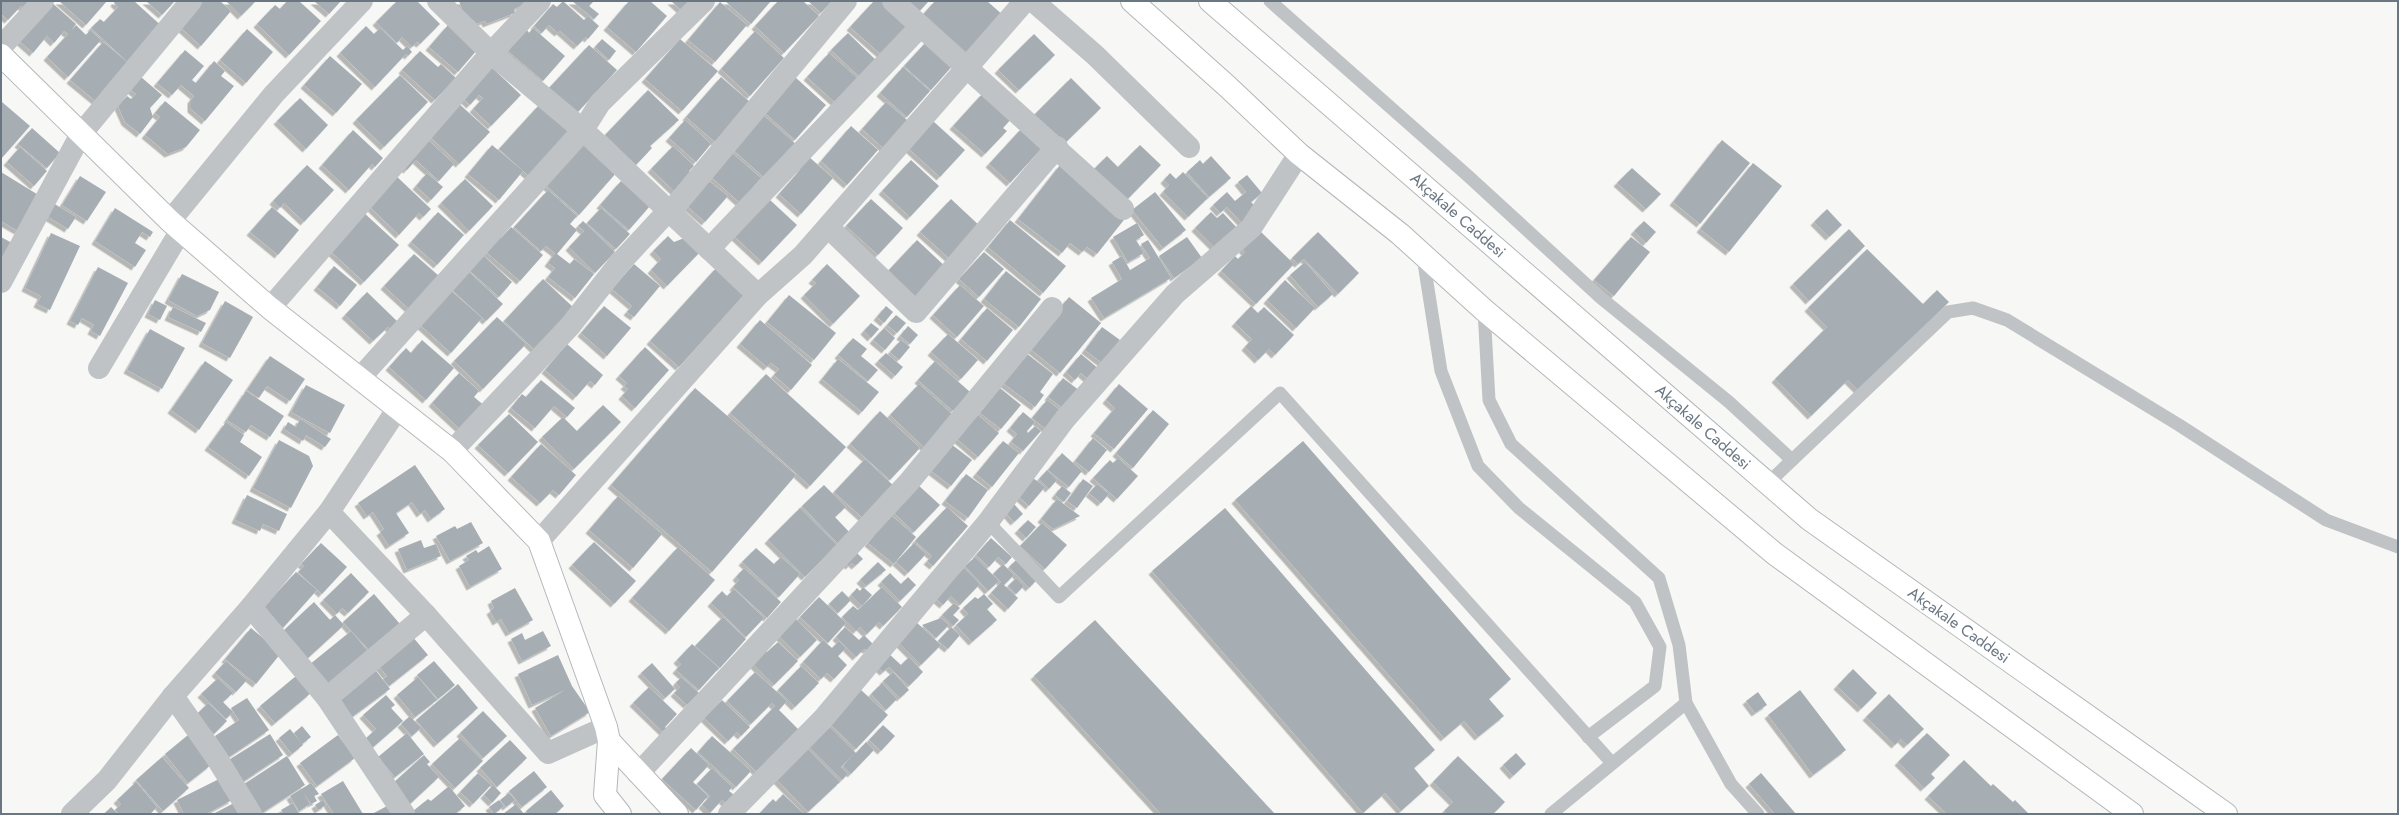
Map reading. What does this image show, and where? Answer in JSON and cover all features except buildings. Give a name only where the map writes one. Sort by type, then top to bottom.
[{"type":"main road","points":[[1132,1],[1228,86],[1299,154],[1400,234],[1423,257],[1484,310],[1775,554],[2132,814]]},
{"type":"main road","name":"Akçakale Caddesi","points":[[1210,1],[1809,519],[2226,814]]},
{"type":"main road","points":[[1,54],[176,226],[270,308],[452,451],[539,541],[608,734],[638,774],[677,814]]},
{"type":"main road","points":[[608,734],[605,795],[620,814]]},
{"type":"street","points":[[1,47],[43,1]]},
{"type":"street","points":[[1,282],[81,134],[191,1]]},
{"type":"street","points":[[99,368],[176,226],[274,94],[362,1]]},
{"type":"street","points":[[438,1],[492,53],[583,130],[758,295]]},
{"type":"street","points":[[270,308],[492,53],[540,1]]},
{"type":"street","points":[[359,379],[583,130],[600,103],[704,1]]},
{"type":"street","points":[[452,451],[570,326],[618,265],[668,211],[676,205],[846,1]]},
{"type":"street","points":[[893,1],[920,27],[1057,147],[1124,209]]},
{"type":"street","points":[[539,541],[758,295],[802,255],[828,227],[1025,1]]},
{"type":"street","points":[[1033,1],[1095,55],[1189,147]]},
{"type":"street","points":[[709,249],[920,27]]},
{"type":"street","points":[[828,227],[916,312],[1057,147]]},
{"type":"street","points":[[729,814],[823,719],[988,522],[1065,419],[1175,294],[1251,228],[1299,154]]},
{"type":"street","points":[[638,774],[909,482],[1052,308]]},
{"type":"street","points":[[72,814],[107,780],[172,696],[251,607],[329,512],[398,408]]},
{"type":"street","points":[[329,512],[426,615],[548,753],[608,734]]},
{"type":"street","points":[[251,607],[327,698],[404,814]]},
{"type":"street","points":[[327,698],[426,615]]},
{"type":"street","points":[[172,696],[216,758],[251,814]]},
{"type":"lane","points":[[1270,1],[1467,175],[1601,298],[1729,402],[1792,460]]},
{"type":"lane","points":[[1423,257],[1441,371],[1478,466],[1519,508],[1635,602],[1660,647],[1655,686],[1588,737]]},
{"type":"lane","points":[[1768,483],[1948,312],[1973,308],[2007,320],[2179,424],[2326,520],[2398,548]]},
{"type":"lane","points":[[1484,310],[1489,400],[1511,444],[1659,578],[1679,645],[1686,703],[1731,784],[1758,814]]},
{"type":"lane","points":[[988,522],[1059,596],[1280,393],[1612,763]]},
{"type":"lane","points":[[1551,814],[1686,703]]}]
